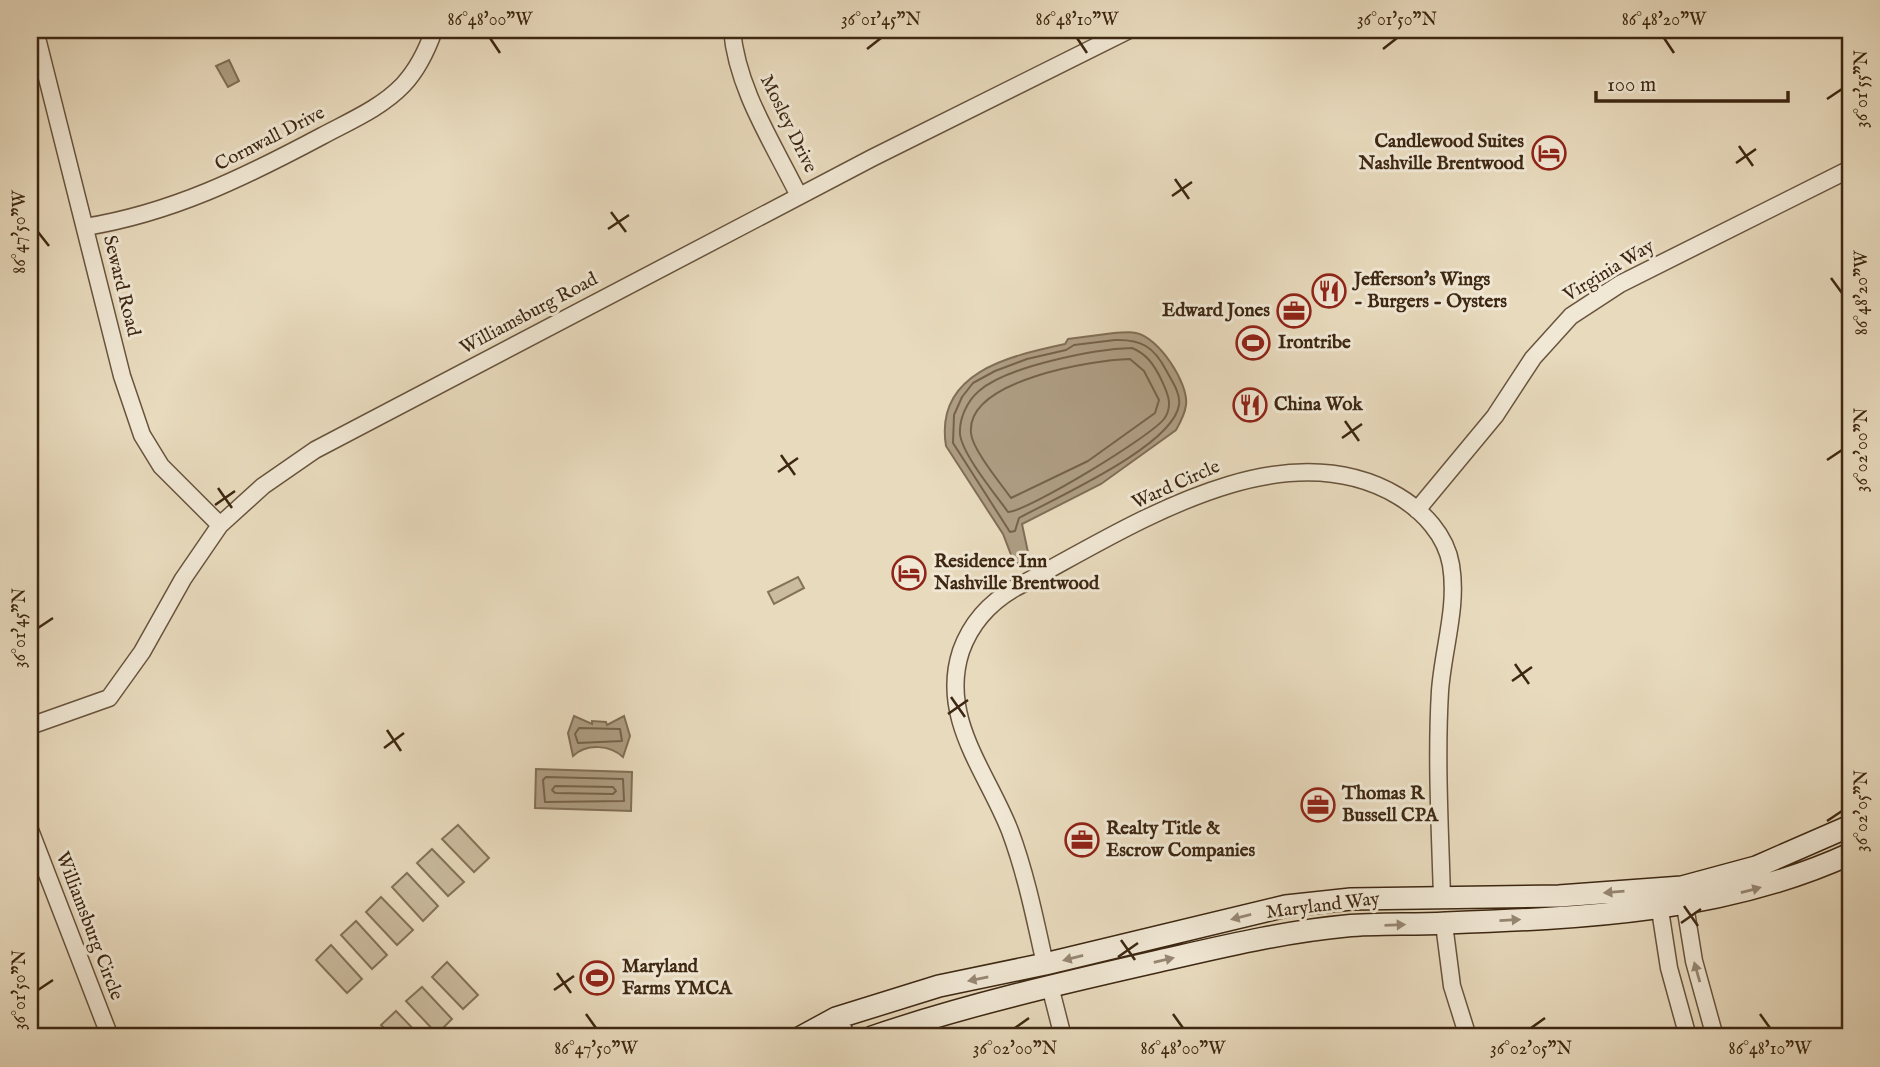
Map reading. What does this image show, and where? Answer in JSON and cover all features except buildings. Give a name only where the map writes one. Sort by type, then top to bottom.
[{"type":"main road","name":"Maryland Way","points":[[1683,896],[1850,826]]},
{"type":"main road","name":"Maryland Way","points":[[801,1037],[840,1028],[939,986],[1045,964],[1286,906],[1351,899],[1683,896],[1764,886],[1850,853]]},
{"type":"main road","points":[[1442,897],[1444,924]]},
{"type":"main road","name":"Maryland Way","points":[[872,1037],[942,1013],[1278,934],[1347,926],[1576,917],[1658,897]]},
{"type":"main road","points":[[1045,964],[1050,986]]},
{"type":"street","name":"Seward Road","points":[[35,30],[122,376],[142,435],[161,466],[220,525]]},
{"type":"street","name":"Cornwall Drive","points":[[85,227],[111,223],[197,198],[253,173],[371,110],[391,96],[414,72],[424,56],[434,30]]},
{"type":"street","name":"Mosley Drive","points":[[732,30],[734,57],[745,87],[799,196]]},
{"type":"street","name":"Williamsburg Road","points":[[30,726],[109,698],[142,652],[183,579],[220,525],[263,486],[315,450],[799,196],[1129,30]]},
{"type":"street","name":"Virginia Way","points":[[1417,510],[1495,416],[1533,358],[1571,316],[1620,284],[1850,169]]},
{"type":"street","name":"Ward Circle","points":[[1045,964],[1030,896],[1011,834],[967,741],[958,714],[955,687],[959,659],[967,635],[993,603],[1015,588],[1172,507],[1233,482],[1285,473],[1339,476],[1381,487],[1417,510],[1434,526],[1445,545],[1454,587],[1440,695],[1442,897]]},
{"type":"street","name":"Williamsburg Circle","points":[[30,830],[110,1037]]},
{"type":"street","points":[[1683,896],[1694,961],[1715,1037]]},
{"type":"street","points":[[1658,897],[1669,968],[1688,1037]]},
{"type":"street","points":[[1444,924],[1452,986],[1468,1037]]},
{"type":"street","points":[[1050,986],[1063,1037]]},
{"type":"shaded area","points":[[798,577],[804,588],[774,604],[768,592]]},
{"type":"shaded area","points":[[458,825],[489,858],[474,872],[442,839]]},
{"type":"shaded area","points":[[432,849],[464,882],[448,896],[417,863]]},
{"type":"shaded area","points":[[407,873],[438,906],[423,921],[392,887]]},
{"type":"shaded area","points":[[381,897],[413,930],[397,945],[366,912]]},
{"type":"shaded area","points":[[356,921],[387,955],[372,969],[341,935]]},
{"type":"shaded area","points":[[331,945],[362,979],[347,993],[316,960]]},
{"type":"shaded area","points":[[447,962],[478,995],[463,1009],[432,977]]},
{"type":"shaded area","points":[[422,987],[452,1019],[437,1034],[406,1001]]},
{"type":"shaded area","points":[[396,1011],[421,1037],[392,1037],[381,1025]]},
{"type":"water","points":[[229,60],[239,81],[228,87],[216,66]]},
{"type":"water","points":[[1128,332],[1145,336],[1170,362],[1186,396],[1182,418],[1176,430],[1101,484],[1022,524],[1029,557],[1015,565],[1003,534],[946,446],[945,421],[952,401],[964,384],[1000,362],[1065,344],[1068,339]]},
{"type":"water","points":[[574,716],[592,724],[592,721],[606,722],[607,725],[624,716],[630,736],[623,757],[612,750],[598,747],[585,749],[573,756],[568,733]]},
{"type":"water","points":[[536,769],[632,772],[631,811],[535,808]]},
{"type":"place","name":"Candlewood Suites Nashville Brentwood","points":[[1549,153]]},
{"type":"place","name":"Jefferson's Wings - Burgers - Oysters","points":[[1329,291]]},
{"type":"place","name":"Edward Jones","points":[[1294,311]]},
{"type":"place","name":"Irontribe","points":[[1253,343]]},
{"type":"place","name":"China Wok","points":[[1250,405]]},
{"type":"place","name":"Residence Inn Nashville Brentwood","points":[[909,573]]},
{"type":"place","name":"Thomas R Bussell CPA","points":[[1318,805]]},
{"type":"place","name":"Realty Title & Escrow Companies","points":[[1082,840]]},
{"type":"place","name":"Maryland Farms YMCA","points":[[597,978]]}]
